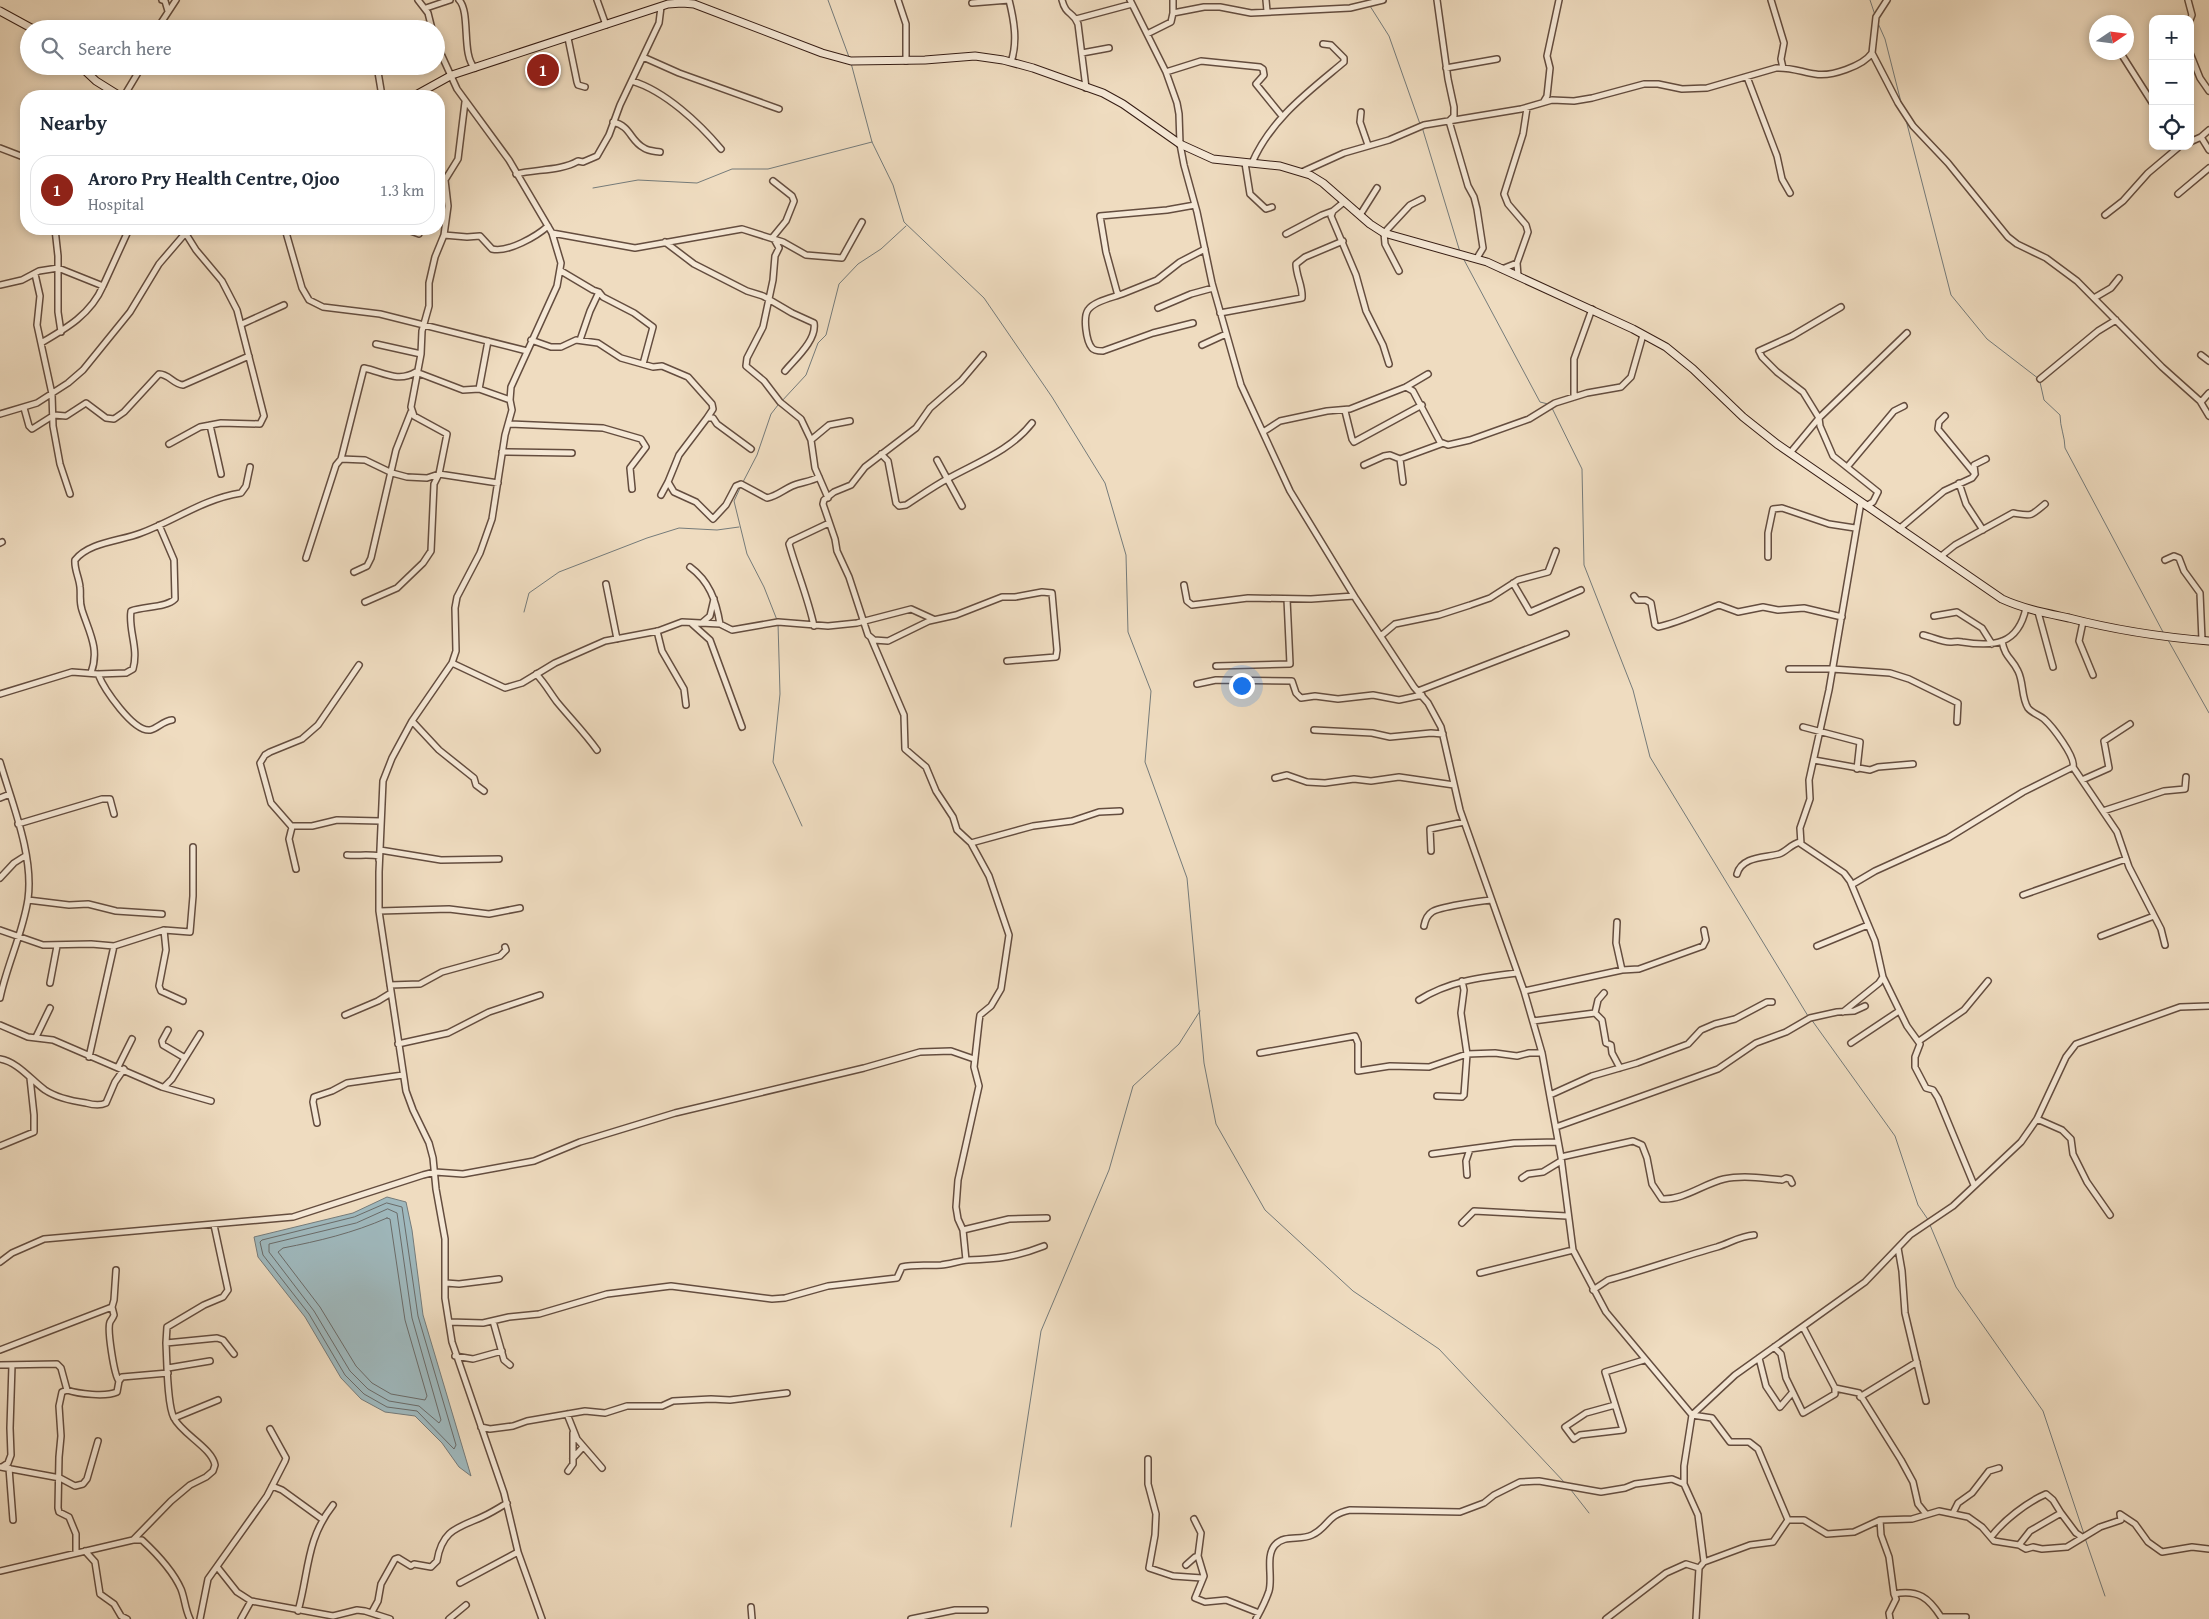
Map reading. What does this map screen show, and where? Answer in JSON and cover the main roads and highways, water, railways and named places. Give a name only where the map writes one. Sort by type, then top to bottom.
[{"type":"main road","points":[[425,90],[452,75],[666,4],[682,2],[701,6],[850,61],[906,61],[975,56],[1011,62],[1041,70],[1103,93],[1123,104],[1180,144],[1213,159],[1280,166],[1302,172],[1323,183],[1360,216],[1384,233],[1477,258],[1643,334],[1666,347],[1693,369],[1743,417],[1790,453],[2002,599],[2038,612],[2083,622],[2166,638],[2206,641]]},
{"type":"main road","points":[[0,11],[20,22]]},
{"type":"main road","points":[[90,75],[110,90]]},
{"type":"water","points":[[387,1197],[406,1202],[412,1230],[423,1315],[471,1476],[459,1467],[442,1443],[415,1416],[385,1412],[361,1399],[341,1378],[305,1317],[258,1257],[254,1237],[353,1213]]},
{"type":"waterway","points":[[828,0],[849,57]]},
{"type":"waterway","points":[[1870,0],[1875,15]]},
{"type":"waterway","points":[[1370,6],[1389,36],[1420,124]]},
{"type":"waterway","points":[[1877,21],[1885,39],[1902,106]]},
{"type":"waterway","points":[[851,63],[872,142],[893,185],[904,222],[984,298],[1052,397],[1105,483],[1126,555],[1128,632],[1151,691],[1145,762],[1187,878],[1204,1063],[1216,1124],[1265,1210],[1353,1291],[1439,1349],[1565,1483]]},
{"type":"waterway","points":[[1906,120],[1951,295],[1987,339],[2039,379]]},
{"type":"waterway","points":[[1422,127],[1460,252]]},
{"type":"waterway","points":[[593,188],[638,180],[697,183],[732,169],[768,169],[872,142]]},
{"type":"waterway","points":[[781,402],[806,375],[818,343],[826,335],[839,284],[858,264],[881,249],[906,226]]},
{"type":"waterway","points":[[1463,258],[1540,402],[1548,404]]},
{"type":"waterway","points":[[2040,382],[2044,400],[2060,415],[2065,448],[2163,632]]},
{"type":"waterway","points":[[743,482],[757,455],[771,414],[778,405]]},
{"type":"waterway","points":[[1552,408],[1582,469],[1584,565],[1633,690],[1650,757],[1808,1016]]},
{"type":"waterway","points":[[741,486],[734,501],[747,554],[764,587],[777,620]]},
{"type":"waterway","points":[[524,612],[529,593],[559,572],[647,538],[679,528],[717,530],[739,527]]},
{"type":"waterway","points":[[778,623],[780,694],[773,762],[802,826]]},
{"type":"waterway","points":[[2168,640],[2209,713]]},
{"type":"waterway","points":[[1011,1527],[1041,1331],[1109,1170],[1133,1086],[1179,1044],[1200,1011]]},
{"type":"waterway","points":[[1811,1019],[1895,1136],[1918,1205],[1929,1221]]},
{"type":"waterway","points":[[1930,1225],[1956,1287],[2043,1411],[2084,1534]]},
{"type":"waterway","points":[[1571,1490],[1589,1513]]},
{"type":"waterway","points":[[2085,1538],[2105,1596]]},
{"type":"place","name":"Aroro Pry Health Centre, Ojoo","points":[[543,70]]}]
